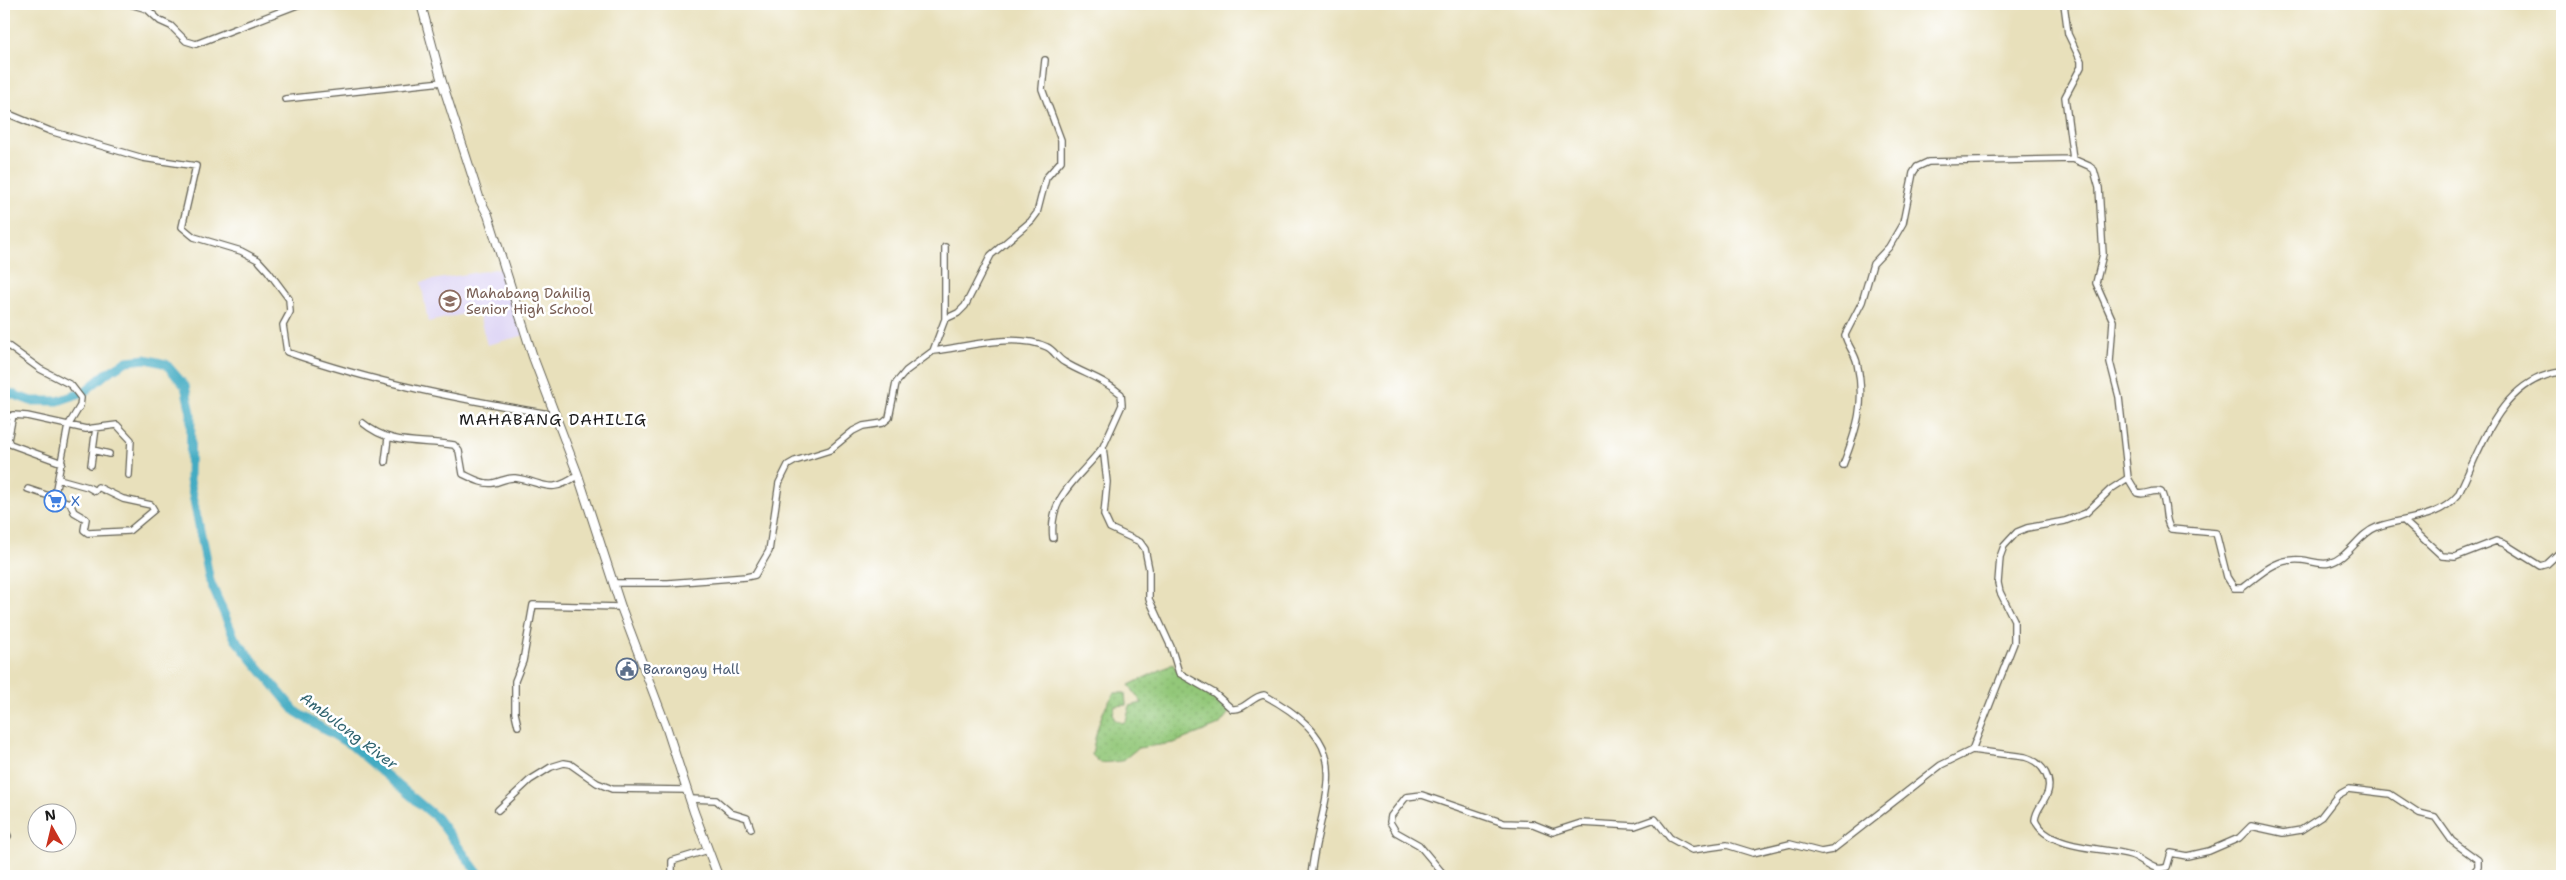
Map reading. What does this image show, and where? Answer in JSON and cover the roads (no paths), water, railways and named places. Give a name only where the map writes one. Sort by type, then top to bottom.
[{"type":"street","points":[[130,4],[147,9],[160,21],[171,26],[186,41],[196,44],[300,4]]},
{"type":"street","points":[[421,4],[442,82],[480,200],[488,215],[532,357],[578,475],[614,583],[620,607],[666,726],[718,876]]},
{"type":"street","points":[[2064,4],[2068,34],[2081,61],[2081,67],[2065,98],[2073,159]]},
{"type":"street","points":[[944,319],[958,313],[965,306],[996,248],[1031,221],[1036,212],[1046,178],[1061,161],[1061,140],[1042,89],[1045,60]]},
{"type":"street","points":[[285,99],[442,82]]},
{"type":"street","points":[[4,112],[50,131],[143,158],[196,166],[182,227],[194,237],[241,251],[258,260],[268,271],[290,299],[290,312],[283,325],[287,352],[408,387],[455,398],[555,415]]},
{"type":"street","points":[[1843,465],[1855,438],[1861,397],[1856,359],[1846,335],[1862,302],[1873,264],[1889,247],[1903,223],[1913,173],[1918,167],[1928,162],[2073,159],[2094,170],[2099,188],[2103,254],[2096,284],[2113,321],[2110,362],[2119,397],[2128,478],[2137,493],[2161,492],[2165,502],[2168,524],[2171,529],[2216,533],[2227,577],[2234,588],[2239,590],[2258,573],[2278,563],[2290,559],[2329,563],[2345,554],[2369,531],[2377,527],[2442,509],[2453,501],[2495,419],[2505,405],[2538,377],[2562,372]]},
{"type":"street","points":[[933,351],[944,319],[946,248]]},
{"type":"street","points":[[614,583],[668,584],[746,577],[754,574],[769,551],[779,483],[788,466],[795,460],[830,450],[853,431],[863,426],[883,422],[889,418],[896,383],[906,372],[933,351],[985,342],[1036,342],[1050,348],[1064,362],[1096,376],[1121,394],[1122,405],[1103,447],[1057,503],[1052,518],[1053,538]]},
{"type":"street","points":[[4,343],[40,369],[72,387],[81,398],[80,406],[68,426],[54,499]]},
{"type":"street","points":[[4,415],[12,417],[15,414],[27,416],[68,426],[96,428],[115,424],[130,438],[129,475]]},
{"type":"street","points":[[12,417],[8,440],[10,444],[62,463]]},
{"type":"street","points":[[363,423],[388,438],[454,445],[459,451],[460,470],[463,474],[484,483],[490,484],[515,478],[542,486],[554,486],[567,483],[578,475]]},
{"type":"street","points":[[90,465],[96,428]]},
{"type":"street","points":[[385,462],[388,438]]},
{"type":"street","points":[[1103,447],[1107,482],[1106,522],[1110,528],[1140,542],[1145,549],[1149,568],[1149,599],[1171,647],[1179,672],[1214,693],[1232,710],[1241,708],[1259,696],[1264,695],[1306,723],[1322,743],[1330,779],[1311,876]]},
{"type":"street","points":[[93,450],[109,454]]},
{"type":"street","points":[[1972,750],[2014,643],[2014,620],[2000,592],[1998,583],[2000,557],[2004,546],[2017,532],[2026,528],[2065,521],[2086,513],[2111,489],[2128,478]]},
{"type":"street","points":[[28,489],[54,499],[66,501],[75,513],[85,518],[84,530],[88,533],[129,530],[154,510],[151,505],[122,499],[98,487],[95,491],[88,487],[59,479]]},
{"type":"street","points":[[2404,521],[2437,552],[2446,557],[2455,556],[2496,541],[2505,544],[2540,566],[2547,564],[2562,550]]},
{"type":"street","points":[[518,726],[514,713],[514,681],[523,660],[533,605],[620,607]]},
{"type":"street","points":[[1445,876],[1419,845],[1396,832],[1392,827],[1391,816],[1406,797],[1422,795],[1504,824],[1533,824],[1553,832],[1581,823],[1635,826],[1654,819],[1670,838],[1692,850],[1727,845],[1753,853],[1790,844],[1824,852],[1837,846],[1945,762],[1972,750],[2033,759],[2042,766],[2046,775],[2047,793],[2037,811],[2035,820],[2041,829],[2050,836],[2063,842],[2131,856],[2155,868],[2167,867],[2171,853],[2195,855],[2233,841],[2252,826],[2283,833],[2300,830],[2321,817],[2341,792],[2354,789],[2390,794],[2418,814],[2435,817],[2452,841],[2478,860],[2478,867],[2471,876]]},
{"type":"street","points":[[498,810],[530,780],[551,767],[564,763],[570,764],[597,783],[612,789],[687,790]]},
{"type":"street","points":[[690,799],[716,800],[731,813],[747,818],[751,829]]},
{"type":"street","points":[[4,828],[8,836],[4,838]]},
{"type":"street","points":[[672,876],[670,866],[672,861],[708,850]]},
{"type":"waterway","name":"Ambulong River","points":[[4,391],[31,401],[58,401],[84,392],[107,373],[127,361],[146,359],[166,364],[185,386],[191,413],[190,480],[210,581],[235,639],[296,712],[352,746],[437,818],[480,876]]},
{"type":"place","name":"Mahabang Dahilig Senior High School","points":[[450,301]]},
{"type":"place","name":"X","points":[[55,501]]},
{"type":"place","name":"Barangay Hall","points":[[627,669]]},
{"type":"district","name":"MAHABANG DAHILIG","points":[[553,419]]}]
